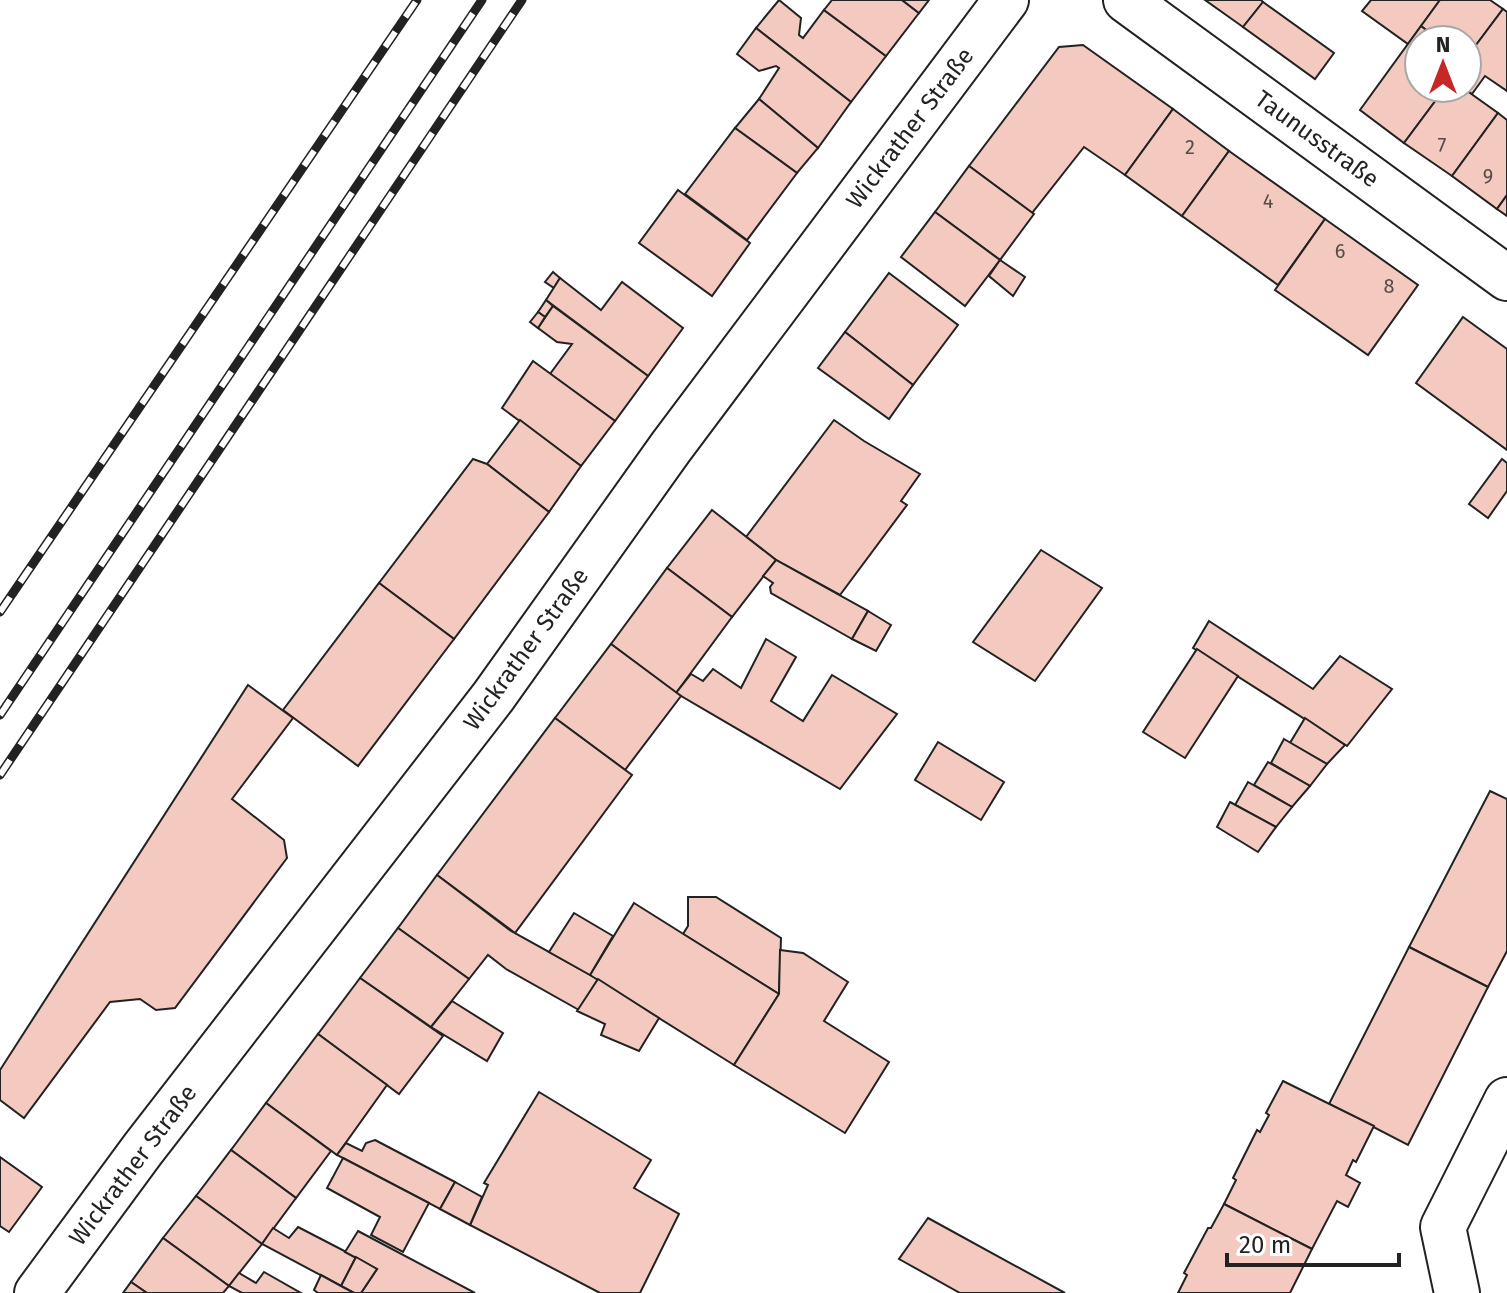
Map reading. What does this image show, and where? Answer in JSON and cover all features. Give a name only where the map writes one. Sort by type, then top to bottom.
[{"type":"main road","name":"Wickrather Straße","points":[[37,1293],[153,1137],[493,697],[671,447],[1006,0]]},
{"type":"main road","name":"Taunusstraße","points":[[1126,0],[1507,278]]},
{"type":"main road","points":[[1457,1293],[1443,1227],[1507,1100]]},
{"type":"building","points":[[779,0],[801,18],[799,35],[803,38],[824,10],[886,56],[851,102],[756,28]]},
{"type":"building","points":[[832,0],[902,0],[919,13],[886,56],[824,10]]},
{"type":"building","points":[[902,0],[929,0],[919,13]]},
{"type":"building","points":[[1205,0],[1261,0],[1263,2],[1243,27]]},
{"type":"building","points":[[1371,0],[1440,0],[1423,24],[1403,24],[1403,40],[1362,11]]},
{"type":"building","points":[[1440,0],[1490,0],[1503,9],[1483,36],[1483,24],[1422,24]]},
{"type":"building","points":[[1263,2],[1334,53],[1315,79],[1243,27]]},
{"type":"building","points":[[1503,9],[1507,12],[1507,91],[1485,76],[1483,79],[1483,36]]},
{"type":"building","points":[[756,28],[851,102],[818,148],[759,99],[779,68],[776,66],[759,71],[737,54]]},
{"type":"building","points":[[1083,45],[1173,109],[1125,175],[1084,147],[1032,213],[969,166],[1059,47]]},
{"type":"building","points":[[1403,51],[1403,104],[1433,104],[1404,143],[1360,110]]},
{"type":"building","points":[[759,99],[818,148],[797,173],[735,128]]},
{"type":"building","points":[[1483,102],[1498,113],[1452,176],[1404,143],[1433,104]]},
{"type":"building","points":[[1173,109],[1229,151],[1182,216],[1125,175]]},
{"type":"building","points":[[1498,113],[1507,120],[1507,195],[1497,209],[1452,176]]},
{"type":"building","points":[[735,128],[797,173],[747,240],[685,194]]},
{"type":"building","points":[[1229,151],[1325,219],[1278,285],[1182,216]]},
{"type":"building","points":[[969,166],[1034,214],[1000,260],[935,212]]},
{"type":"building","points":[[678,190],[750,243],[712,296],[639,243]]},
{"type":"building","points":[[1507,195],[1507,216],[1497,209]]},
{"type":"building","points":[[935,212],[1000,260],[965,306],[901,257]]},
{"type":"building","points":[[1325,219],[1418,285],[1368,355],[1275,290]]},
{"type":"building","points":[[1000,260],[1025,277],[1013,296],[989,276]]},
{"type":"building","points":[[553,272],[560,278],[554,288],[545,282]]},
{"type":"building","points":[[889,273],[958,325],[913,385],[845,332]]},
{"type":"building","points":[[560,278],[601,310],[622,282],[683,328],[648,376],[546,300]]},
{"type":"building","points":[[546,300],[553,306],[545,317],[538,312]]},
{"type":"building","points":[[553,306],[648,376],[615,421],[550,374],[572,344],[557,342],[538,328]]},
{"type":"building","points":[[538,312],[545,317],[538,328],[530,322]]},
{"type":"building","points":[[1463,317],[1507,349],[1507,450],[1416,383]]},
{"type":"building","points":[[845,332],[913,385],[889,419],[818,368]]},
{"type":"building","points":[[533,361],[615,421],[581,466],[502,408]]},
{"type":"building","points":[[520,420],[581,466],[549,512],[487,464]]},
{"type":"building","points":[[834,420],[920,474],[901,501],[907,505],[840,595],[776,560],[746,537]]},
{"type":"building","points":[[473,459],[487,464],[549,512],[454,639],[379,583]]},
{"type":"building","points":[[1502,459],[1507,463],[1507,491],[1488,518],[1469,504]]},
{"type":"building","points":[[712,510],[776,560],[732,617],[667,568]]},
{"type":"building","points":[[1041,550],[1102,588],[1035,681],[973,642]]},
{"type":"building","points":[[776,560],[868,611],[852,639],[771,593],[773,583],[763,576]]},
{"type":"building","points":[[667,568],[732,617],[676,693],[611,644]]},
{"type":"building","points":[[379,583],[454,639],[358,766],[283,710]]},
{"type":"building","points":[[868,611],[891,625],[876,651],[852,639]]},
{"type":"building","points":[[1209,621],[1313,689],[1340,656],[1392,689],[1347,746],[1193,648]]},
{"type":"building","points":[[766,639],[796,657],[771,701],[803,721],[832,675],[897,714],[840,789],[676,693],[691,674],[703,681],[713,669],[741,688]]},
{"type":"building","points":[[611,644],[681,696],[625,770],[555,718]]},
{"type":"building","points":[[1197,649],[1238,676],[1185,758],[1143,732]]},
{"type":"building","points":[[248,685],[293,718],[232,799],[284,840],[287,858],[175,1008],[156,1010],[140,999],[110,1002],[24,1118],[0,1100],[0,1070]]},
{"type":"building","points":[[555,718],[632,775],[515,933],[437,875]]},
{"type":"building","points":[[1305,718],[1345,745],[1327,764],[1290,743]]},
{"type":"building","points":[[1284,739],[1327,764],[1310,786],[1271,763]]},
{"type":"building","points":[[938,742],[1004,782],[981,820],[915,780]]},
{"type":"building","points":[[1268,762],[1310,786],[1292,807],[1254,785]]},
{"type":"building","points":[[1248,782],[1292,807],[1276,827],[1235,805]]},
{"type":"building","points":[[1490,791],[1507,799],[1507,951],[1488,987],[1409,947]]},
{"type":"building","points":[[1230,802],[1276,827],[1258,852],[1217,827]]},
{"type":"building","points":[[437,875],[511,931],[598,979],[579,1010],[506,969],[488,955],[469,979],[398,928]]},
{"type":"building","points":[[688,897],[716,897],[781,938],[779,994],[683,934],[688,926]]},
{"type":"building","points":[[634,903],[779,994],[734,1065],[590,975]]},
{"type":"building","points":[[574,913],[613,936],[590,975],[549,952]]},
{"type":"building","points":[[398,928],[469,979],[431,1027],[360,978]]},
{"type":"building","points":[[1409,947],[1488,987],[1408,1145],[1329,1104]]},
{"type":"building","points":[[780,950],[803,953],[848,982],[824,1021],[889,1062],[845,1133],[734,1065],[779,994]]},
{"type":"building","points":[[360,978],[443,1036],[399,1094],[318,1034]]},
{"type":"building","points":[[598,979],[659,1018],[639,1051],[601,1035],[605,1024],[577,1011]]},
{"type":"building","points":[[452,1001],[503,1033],[487,1061],[431,1027]]},
{"type":"building","points":[[318,1034],[387,1085],[337,1155],[266,1103]]},
{"type":"building","points":[[1283,1081],[1374,1126],[1346,1175],[1360,1183],[1348,1207],[1337,1201],[1312,1249],[1224,1204],[1236,1180],[1233,1178],[1257,1130],[1260,1132],[1269,1115],[1266,1113]]},
{"type":"building","points":[[539,1092],[651,1160],[634,1188],[679,1214],[640,1293],[600,1293],[470,1225],[488,1185],[484,1183]]},
{"type":"building","points":[[266,1103],[331,1151],[296,1198],[231,1150]]},
{"type":"building","points":[[375,1140],[455,1182],[440,1209],[337,1155],[346,1143],[362,1151],[366,1143]]},
{"type":"building","points":[[231,1150],[296,1198],[262,1244],[196,1196]]},
{"type":"building","points":[[0,1157],[42,1187],[9,1232],[0,1226]]},
{"type":"building","points":[[343,1158],[429,1203],[403,1252],[371,1235],[380,1217],[327,1188]]},
{"type":"building","points":[[455,1182],[482,1197],[470,1225],[440,1209]]},
{"type":"building","points":[[196,1196],[262,1244],[229,1286],[163,1238]]},
{"type":"building","points":[[1224,1204],[1312,1249],[1290,1293],[1178,1293],[1187,1275],[1184,1273]]},
{"type":"building","points":[[928,1218],[1065,1293],[960,1293],[899,1259]]},
{"type":"building","points":[[298,1227],[356,1257],[341,1286],[262,1244],[273,1228],[289,1238]]},
{"type":"building","points":[[358,1231],[475,1293],[361,1293],[377,1269],[345,1252]]},
{"type":"building","points":[[163,1238],[229,1286],[223,1293],[147,1293],[131,1282]]},
{"type":"building","points":[[356,1257],[377,1269],[361,1293],[341,1286]]},
{"type":"building","points":[[264,1272],[301,1293],[242,1293],[229,1286],[239,1273],[256,1283]]},
{"type":"building","points":[[321,1275],[354,1293],[318,1293],[314,1290]]},
{"type":"building","points":[[131,1282],[147,1293],[123,1293]]},
{"type":"railway","points":[[0,612],[417,0]]},
{"type":"railway","points":[[0,715],[482,0]]},
{"type":"railway","points":[[0,775],[522,0]]}]
